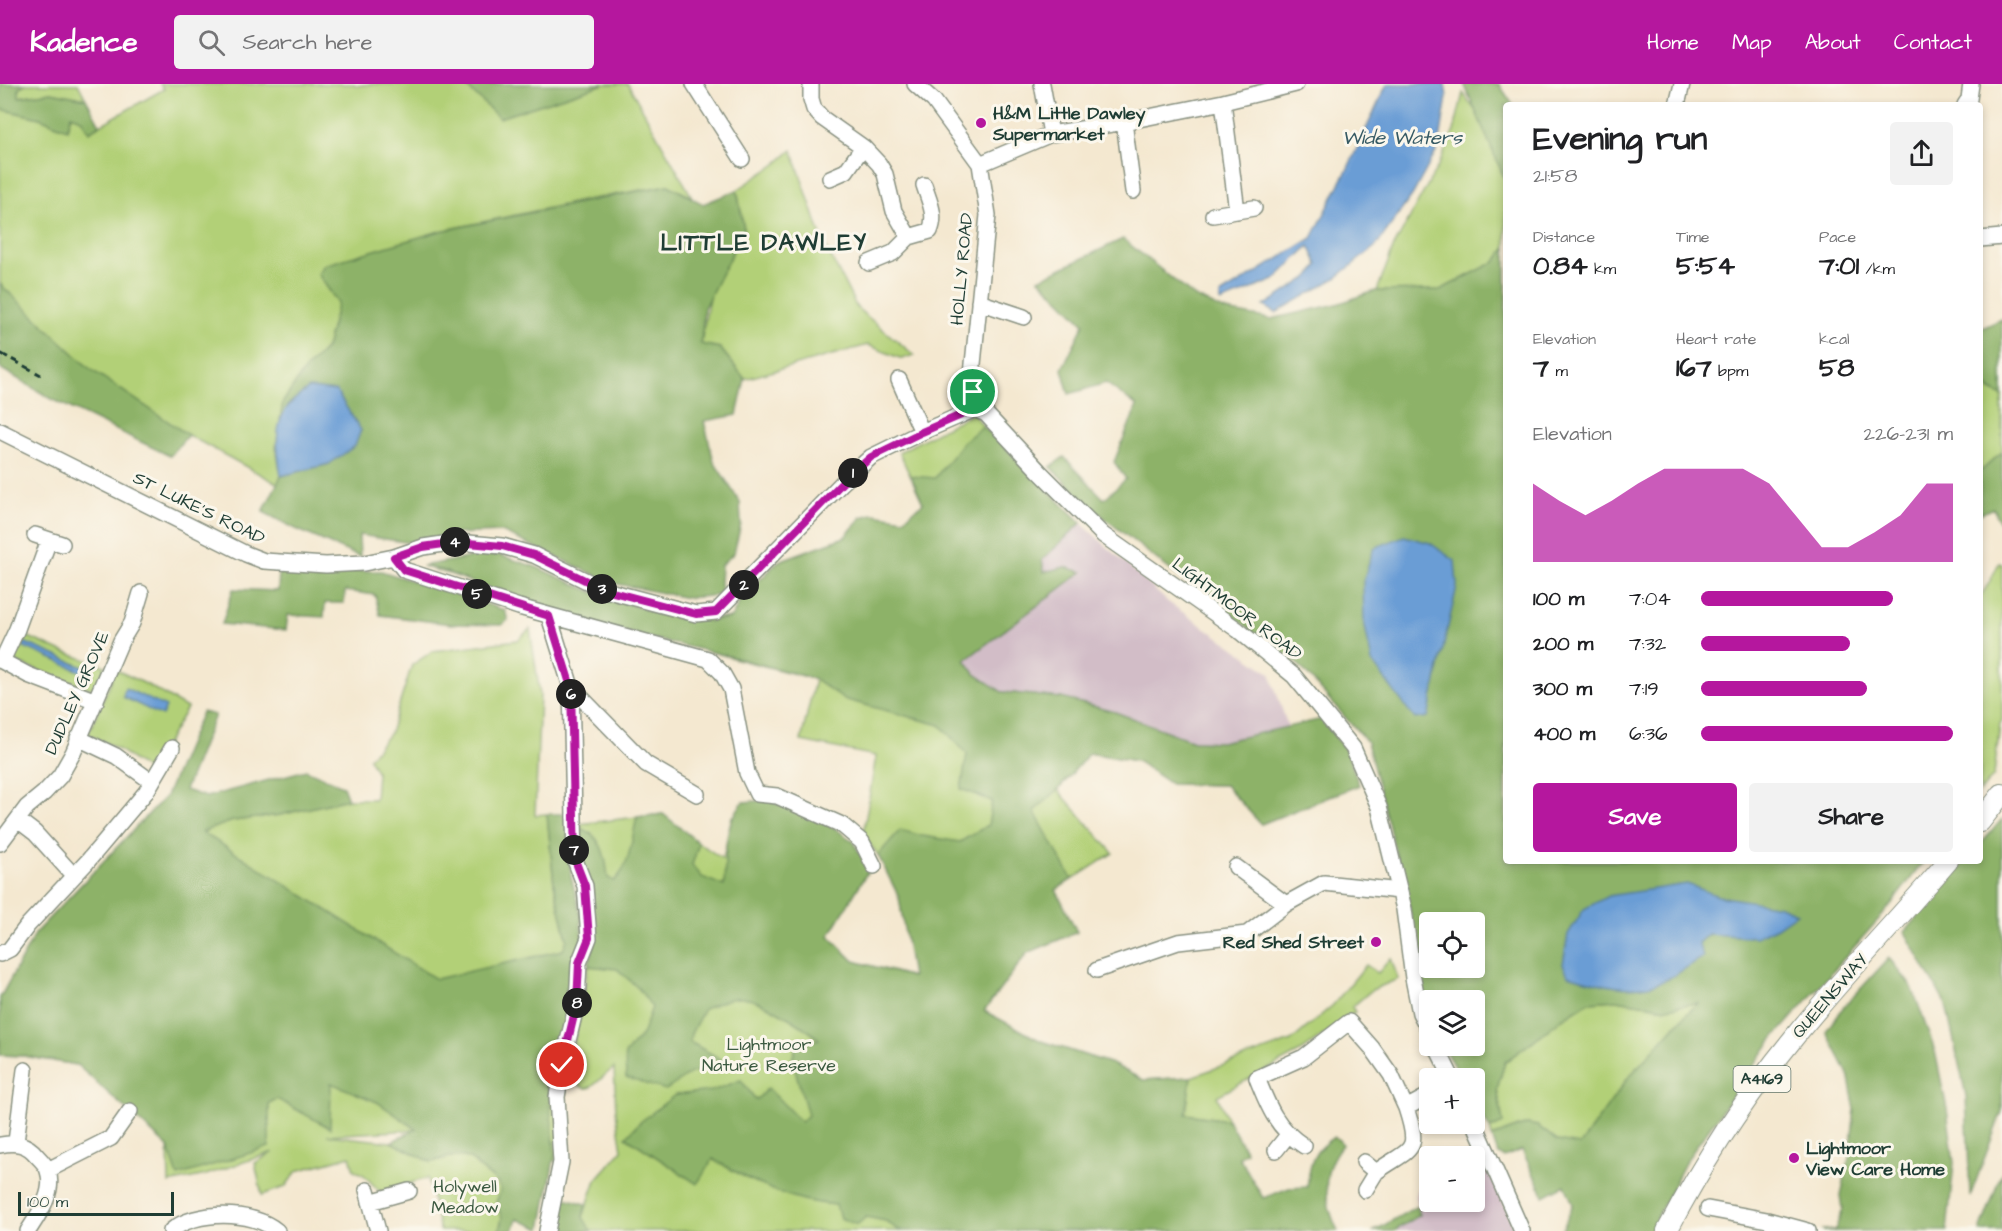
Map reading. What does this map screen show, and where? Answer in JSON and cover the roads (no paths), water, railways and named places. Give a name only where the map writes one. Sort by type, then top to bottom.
[{"type":"main road","points":[[1983,818],[2002,794]]},
{"type":"main road","name":"QUEENSWAY","points":[[1667,1231],[1699,1173],[1761,1080],[1827,998],[1945,864]]},
{"type":"street","points":[[811,84],[814,110],[863,147],[879,164],[885,174],[894,211],[909,237]]},
{"type":"street","name":"HOLLY ROAD","points":[[915,84],[934,101],[980,164],[988,215],[972,374],[975,409]]},
{"type":"street","points":[[1042,84],[1051,134]]},
{"type":"street","points":[[1678,102],[1682,84]]},
{"type":"street","points":[[1967,102],[1971,84]]},
{"type":"street","points":[[980,164],[1051,134],[1223,102],[1292,85]]},
{"type":"street","points":[[700,87],[742,159]]},
{"type":"street","points":[[1223,102],[1237,211]]},
{"type":"street","points":[[1124,122],[1132,191]]},
{"type":"street","points":[[830,178],[846,171],[863,147]]},
{"type":"street","points":[[1114,177],[1130,174]]},
{"type":"street","points":[[868,263],[893,253],[909,237],[930,231],[934,223],[933,213],[924,185]]},
{"type":"street","points":[[1213,215],[1254,208]]},
{"type":"street","points":[[1983,239],[2002,237]]},
{"type":"street","points":[[979,302],[1024,317]]},
{"type":"street","points":[[900,380],[922,432]]},
{"type":"street","name":"ST LUKE'S ROAD","points":[[0,432],[264,561],[326,565],[364,563],[394,557],[423,547],[457,542],[502,546],[534,555],[605,590],[696,614],[716,612],[843,482],[871,457],[975,409]]},
{"type":"street","name":"LIGHTMOOR ROAD","points":[[975,409],[986,414],[1103,535],[1238,630],[1294,676],[1353,748],[1379,807],[1404,909],[1419,1008]]},
{"type":"street","points":[[49,540],[17,629],[1,661],[28,675],[96,701]]},
{"type":"street","points":[[394,557],[404,570],[549,616],[708,659],[722,673],[731,689],[747,773],[757,794],[777,796],[842,825],[862,842],[874,866]]},
{"type":"street","name":"DUDLEY GROVE","points":[[0,843],[27,807],[60,776],[96,701],[121,641],[132,623],[130,607],[141,593]]},
{"type":"street","points":[[547,1231],[561,1162],[557,1097],[577,1003],[579,963],[589,938],[585,886],[575,860],[571,687],[549,616]]},
{"type":"street","points":[[571,687],[646,764],[697,794]]},
{"type":"street","points":[[78,738],[116,756],[152,783]]},
{"type":"street","points":[[0,954],[10,949],[28,925],[87,862],[152,783],[172,748]]},
{"type":"street","points":[[18,820],[35,833],[73,875]]},
{"type":"street","points":[[1236,867],[1286,904]]},
{"type":"street","points":[[1097,970],[1178,942],[1247,934],[1286,904],[1324,883],[1400,891]]},
{"type":"street","points":[[1304,1146],[1288,1136],[1270,1112],[1257,1078],[1304,1057],[1354,1018],[1391,1075],[1406,1108],[1413,1131],[1413,1146],[1370,1167],[1365,1190]]},
{"type":"street","points":[[16,1142],[24,1070]]},
{"type":"street","points":[[1406,1108],[1419,1101]]},
{"type":"street","points":[[48,1170],[111,1138],[130,1111]]},
{"type":"street","points":[[1479,1134],[1522,1231]]},
{"type":"street","points":[[1276,1150],[1288,1136]]},
{"type":"street","points":[[0,1145],[16,1142],[32,1150],[48,1170],[49,1186],[44,1204],[28,1231]]},
{"type":"street","points":[[378,1231],[368,1196],[409,1191]]},
{"type":"street","points":[[1708,1209],[1754,1225],[1808,1231]]},
{"type":"street","points":[[171,1231],[190,1219],[225,1215],[248,1218],[270,1225],[277,1231]]},
{"type":"street","points":[[14,1231],[20,1231]]},
{"type":"water","name":"Wide Waters","points":[[1387,84],[1445,84],[1447,97],[1439,146],[1413,194],[1376,246],[1336,278],[1276,313],[1264,306],[1310,276],[1318,265],[1309,246],[1274,280],[1221,302],[1220,295],[1312,238]]},
{"type":"water","points":[[309,388],[336,391],[361,430],[355,446],[329,464],[281,476],[277,447],[278,428],[291,403]]},
{"type":"water","points":[[1404,536],[1430,543],[1455,561],[1457,586],[1428,717],[1415,719],[1372,662],[1364,621],[1363,582],[1374,548]]},
{"type":"water","points":[[24,642],[90,670],[89,675],[22,646]]},
{"type":"water","points":[[125,688],[166,707],[162,716],[123,697]]},
{"type":"water","points":[[1687,884],[1718,896],[1780,906],[1797,913],[1777,927],[1756,937],[1708,934],[1698,943],[1703,957],[1673,976],[1652,985],[1616,987],[1568,975],[1563,964],[1568,934],[1584,909],[1608,896]]},
{"type":"railway","points":[[0,353],[41,375]]},
{"type":"place","name":"H&M Little Dawley Supermarket","points":[[981,123]]},
{"type":"place","name":"Red Shed Street","points":[[1376,942]]},
{"type":"place","name":"Lightmoor View Care Home","points":[[1794,1158]]},
{"type":"district","name":"LITTLE DAWLEY","points":[[764,243]]},
{"type":"park label","name":"Lightmoor Nature Reserve","points":[[769,1054]]},
{"type":"park label","name":"Holywell Meadow","points":[[465,1196]]}]
